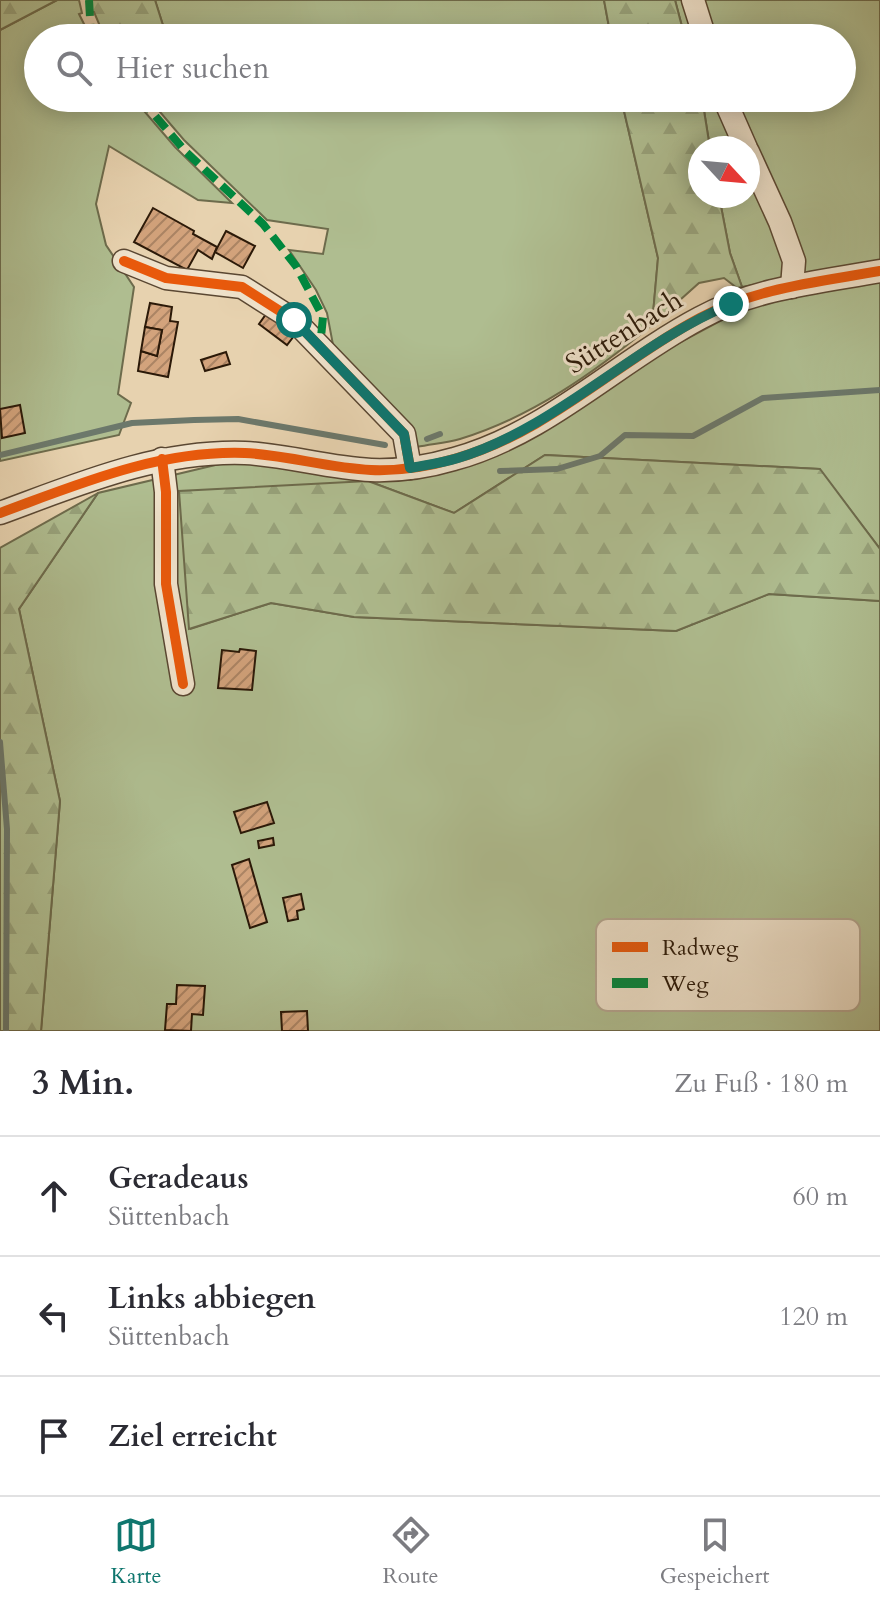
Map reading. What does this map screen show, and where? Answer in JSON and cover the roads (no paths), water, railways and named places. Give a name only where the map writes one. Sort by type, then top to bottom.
[{"type":"street","points":[[693,0],[701,24]]},
{"type":"street","points":[[730,112],[741,136]]},
{"type":"street","points":[[760,178],[794,261],[792,287]]},
{"type":"street","points":[[124,261],[166,278],[242,287],[294,320],[404,434],[410,468]]},
{"type":"street","name":"Süttenbach","points":[[0,513],[97,478],[162,459],[246,453],[369,470],[410,468],[457,459],[507,439],[698,319],[748,297],[880,271]]},
{"type":"street","points":[[162,459],[166,492],[166,584],[183,684]]},
{"type":"waterway","points":[[500,471],[557,469],[600,456],[625,435],[693,436],[763,398],[880,390]]},
{"type":"waterway","points":[[0,455],[132,423],[194,420],[238,419],[385,445]]},
{"type":"waterway","points":[[427,439],[440,434]]},
{"type":"waterway","points":[[0,742],[7,829],[6,1031]]}]
